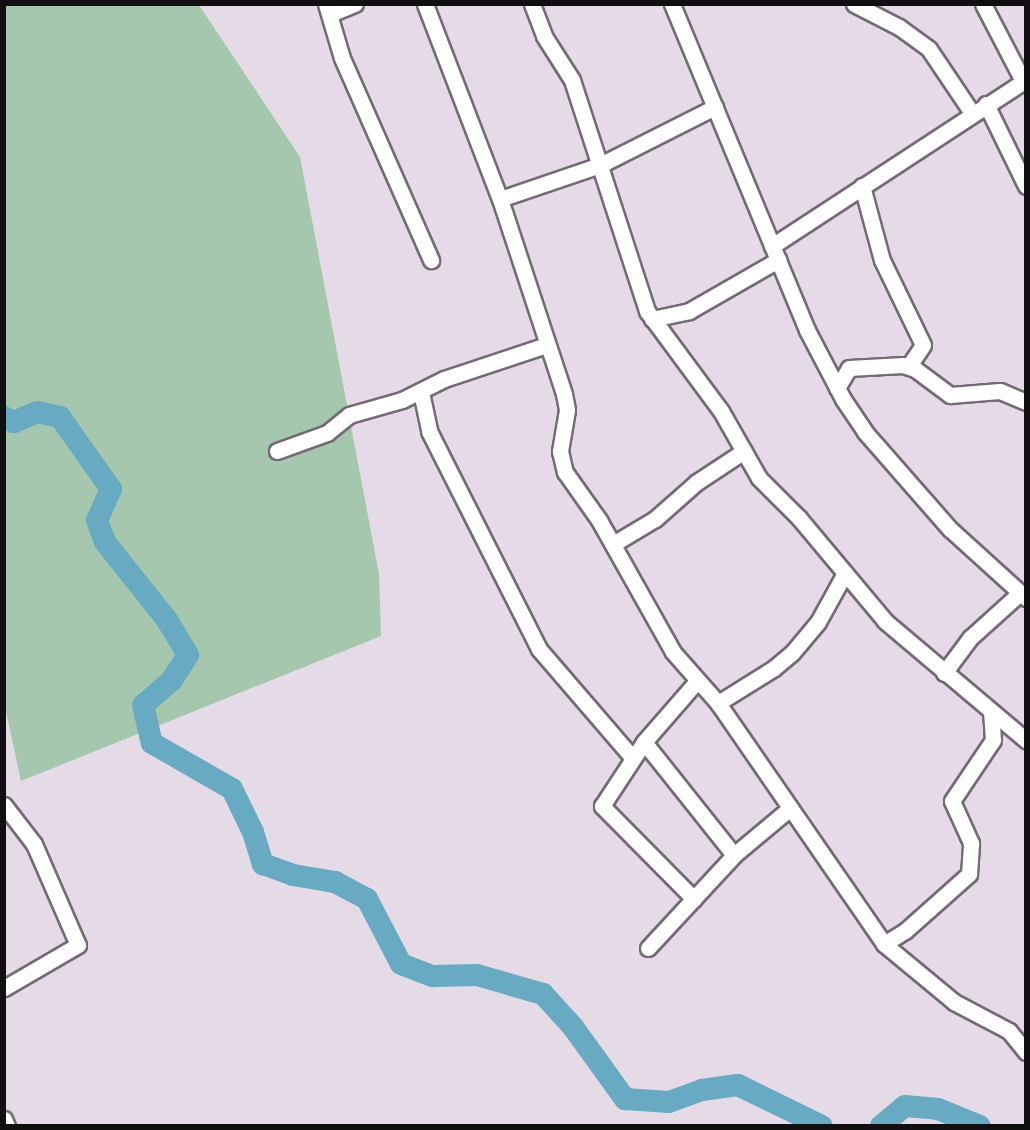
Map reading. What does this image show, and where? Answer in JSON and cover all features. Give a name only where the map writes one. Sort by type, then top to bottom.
[{"type":"street","points":[[355,4],[328,9],[342,58],[431,260]]},
{"type":"street","points":[[425,4],[500,199],[566,403],[562,464],[613,544],[652,620],[697,681],[718,703],[884,944],[954,1002],[1009,1030],[1026,1052]]},
{"type":"street","points":[[532,4],[544,36],[572,80],[640,296],[652,319],[721,411],[766,488],[799,518],[885,621],[1026,740]]},
{"type":"street","points":[[672,4],[807,330],[837,388],[865,432],[950,530],[1023,596],[970,638],[944,673]]},
{"type":"street","points":[[854,4],[899,27],[929,49],[972,113]]},
{"type":"street","points":[[652,319],[689,311],[775,253],[862,186],[1024,80],[983,4]]},
{"type":"street","points":[[986,104],[1026,186]]},
{"type":"street","points":[[500,199],[600,165],[715,107]]},
{"type":"street","points":[[862,186],[882,260],[923,345],[909,366]]},
{"type":"street","points":[[277,451],[327,433],[349,415],[421,392],[444,380],[546,345]]},
{"type":"street","points":[[837,388],[849,368],[909,366],[950,395],[1006,392],[1026,402]]},
{"type":"street","points":[[421,392],[429,431],[539,649],[632,758]]},
{"type":"street","points":[[613,544],[655,519],[697,482],[744,452]]},
{"type":"street","points":[[718,703],[774,668],[792,653],[818,622],[845,573]]},
{"type":"street","points":[[694,898],[603,811],[602,802],[644,742],[697,681]]},
{"type":"street","points":[[884,944],[905,931],[969,874],[971,843],[952,801],[993,740],[991,712]]},
{"type":"street","points":[[644,742],[734,855]]},
{"type":"street","points":[[4,806],[34,844],[78,945],[4,988]]},
{"type":"street","points":[[648,948],[734,855],[789,809]]},
{"type":"street","points":[[4,1119],[7,1125]]},
{"type":"green space","points":[[4,5],[199,5],[300,157],[379,574],[381,636],[21,781],[4,702]]},
{"type":"waterway","points":[[4,417],[14,422],[37,412],[60,417],[111,489],[97,520],[105,542],[167,620],[188,655],[172,680],[143,705],[152,743],[232,789],[253,832],[263,864],[293,875],[335,882],[367,899],[401,964],[433,976],[477,975],[543,994],[573,1027],[625,1099],[669,1102],[702,1090],[738,1085],[822,1126]]},
{"type":"waterway","points":[[881,1126],[905,1106],[938,1109],[980,1126]]}]
